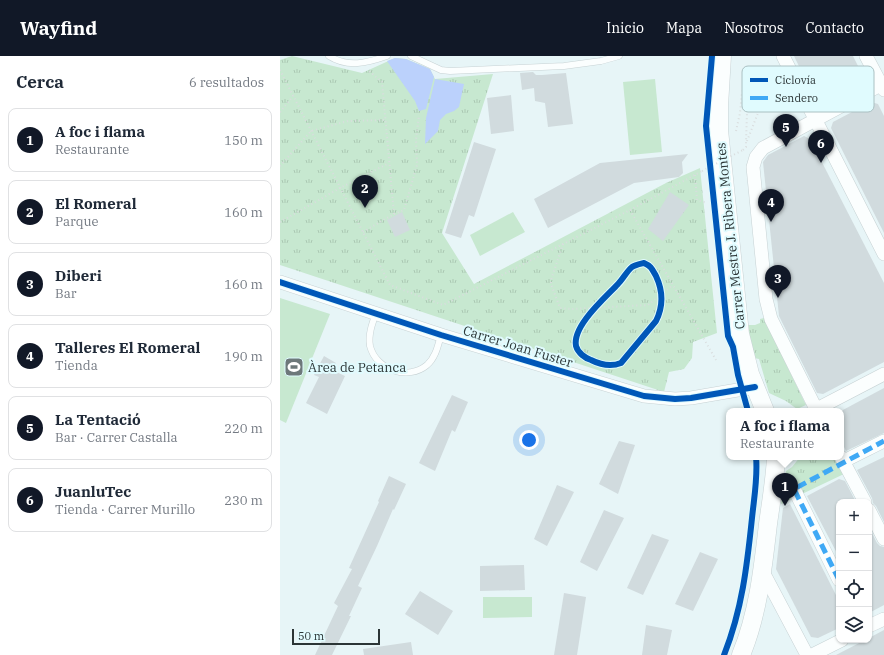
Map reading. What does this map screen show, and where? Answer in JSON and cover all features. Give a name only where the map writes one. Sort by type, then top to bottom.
[{"type":"street","name":"Carrer Mestre J. Ribera Montes","points":[[722,56],[719,130],[736,310],[744,356],[764,408]]},
{"type":"street","points":[[783,56],[788,66]]},
{"type":"street","points":[[866,56],[872,66]]},
{"type":"street","points":[[874,70],[883,86],[874,91]]},
{"type":"street","points":[[812,112],[884,254]]},
{"type":"street","points":[[815,408],[771,319],[766,299],[753,167],[756,157],[763,148],[832,112]]},
{"type":"street","name":"Carrer Joan Fuster","points":[[280,282],[441,335],[644,396],[675,399],[691,398],[755,387]]},
{"type":"street","points":[[820,408],[884,374]]},
{"type":"street","points":[[844,458],[884,441]]},
{"type":"street","points":[[741,655],[755,609],[762,570],[776,460]]},
{"type":"street","points":[[843,460],[863,499]]},
{"type":"street","points":[[794,489],[836,574]]},
{"type":"street","points":[[872,516],[884,539]]},
{"type":"street","points":[[762,570],[807,655]]},
{"type":"street","points":[[872,625],[884,619]]},
{"type":"street","points":[[812,655],[836,643]]},
{"type":"lane","points":[[329,56],[338,61],[360,64],[387,56]]},
{"type":"lane","points":[[411,56],[441,70],[450,71],[564,66],[601,61],[619,56]]},
{"type":"lane","points":[[376,314],[370,335],[370,347],[375,357],[383,366],[394,371],[405,373],[416,371],[427,365],[434,356],[441,335]]},
{"type":"path","points":[[360,64],[382,82],[394,214]]},
{"type":"path","points":[[280,70],[390,285],[443,305],[630,210],[743,150],[746,147],[747,112]]},
{"type":"path","points":[[736,131],[740,113],[742,92]]},
{"type":"path","points":[[280,112],[293,96]]},
{"type":"path","points":[[746,142],[758,112]]},
{"type":"path","points":[[363,232],[394,214],[404,210],[417,165],[416,140],[419,116]]},
{"type":"path","points":[[280,166],[311,131],[348,121],[385,120]]},
{"type":"path","points":[[709,157],[710,172]]},
{"type":"path","points":[[280,222],[340,188],[389,163]]},
{"type":"path","points":[[695,175],[697,200],[707,203]]},
{"type":"path","points":[[713,198],[714,206]]},
{"type":"path","points":[[630,210],[716,360]]},
{"type":"path","points":[[564,244],[551,280],[551,284],[560,308],[571,309],[648,305],[673,285]]},
{"type":"path","points":[[661,287],[662,304]]},
{"type":"path","points":[[588,316],[600,303]]},
{"type":"green space","points":[[292,56],[362,73],[395,58],[406,59],[430,69],[435,79],[493,74],[442,233],[474,284],[666,183],[700,168],[717,333],[693,342],[692,358],[684,369],[669,372],[664,392],[280,265],[280,60]]},
{"type":"green space","points":[[655,79],[662,152],[630,155],[623,82]]},
{"type":"green space","points":[[513,212],[525,232],[480,256],[470,235]]},
{"type":"green space","name":"Àrea de Petanca","points":[[280,298],[330,314],[286,423],[280,420]]},
{"type":"green space","points":[[764,318],[806,405],[796,408],[786,401],[769,393],[759,359],[754,358],[746,325],[755,325],[760,323],[760,319]]},
{"type":"green space","points":[[798,460],[837,460],[844,474],[781,504],[786,471],[792,467]]},
{"type":"green space","points":[[483,597],[532,597],[532,617],[483,618]]},
{"type":"water","points":[[395,58],[406,59],[430,69],[434,77],[426,109],[419,111],[415,101],[387,61]]},
{"type":"water","points":[[435,79],[464,84],[459,107],[446,114],[440,120],[438,131],[425,144],[426,118]]},
{"type":"building","points":[[794,56],[853,56],[858,66],[799,66]]},
{"type":"building","points":[[533,72],[536,75],[566,73],[573,124],[548,127],[545,103],[535,101],[534,88],[522,90],[520,73]]},
{"type":"building","points":[[511,95],[514,131],[491,134],[487,98]]},
{"type":"building","points":[[874,103],[878,104],[884,116],[884,233],[831,128],[833,122],[852,112],[874,112]]},
{"type":"building","points":[[804,136],[810,139],[884,283],[884,362],[823,394],[817,393],[779,316],[763,162],[768,155]]},
{"type":"building","points":[[474,142],[496,149],[474,217],[469,215],[461,238],[445,233]]},
{"type":"building","points":[[688,154],[682,162],[683,173],[679,177],[634,183],[548,228],[534,199],[600,163]]},
{"type":"building","points":[[670,192],[689,205],[663,241],[648,229]]},
{"type":"building","points":[[402,212],[410,230],[395,237],[387,220]]},
{"type":"building","points":[[324,356],[336,363],[332,370],[345,376],[327,414],[306,403],[319,377],[314,375]]},
{"type":"building","points":[[884,388],[884,433],[846,451],[844,447],[844,409]]},
{"type":"building","points":[[452,395],[468,402],[455,432],[452,430],[435,471],[419,463]]},
{"type":"building","points":[[619,441],[635,445],[618,494],[599,484]]},
{"type":"building","points":[[884,457],[884,522],[857,470]]},
{"type":"building","points":[[389,476],[406,484],[358,586],[362,588],[349,616],[351,616],[332,655],[315,655],[338,606],[334,603],[352,569],[349,568]]},
{"type":"building","points":[[839,479],[845,481],[854,499],[836,499],[836,551],[807,496]]},
{"type":"building","points":[[557,485],[574,492],[547,546],[534,539]]},
{"type":"building","points":[[790,504],[836,595],[836,629],[818,638],[811,637],[776,569],[783,508]]},
{"type":"building","points":[[604,510],[624,518],[597,571],[580,562]]},
{"type":"building","points":[[872,533],[877,543],[884,547],[884,605],[872,611]]},
{"type":"building","points":[[652,534],[669,540],[643,595],[627,588]]},
{"type":"building","points":[[700,552],[718,559],[693,611],[675,604]]},
{"type":"building","points":[[524,565],[525,590],[480,591],[480,566]]},
{"type":"building","points":[[420,591],[453,611],[438,635],[405,614]]},
{"type":"building","points":[[564,593],[586,597],[577,655],[554,655]]},
{"type":"building","points":[[646,625],[672,630],[667,655],[642,655]]},
{"type":"building","points":[[884,630],[884,655],[836,655],[859,643],[872,643],[872,636]]},
{"type":"building","points":[[411,642],[413,655],[364,655],[363,649]]},
{"type":"marked path","points":[[836,574],[794,489],[884,441]]},
{"type":"cycle path","points":[[712,56],[706,126],[728,336],[733,347],[738,375],[747,408]]},
{"type":"cycle path","points":[[644,263],[652,270],[660,287],[662,298],[659,315],[656,321],[621,363],[606,365],[586,358],[580,353],[576,346],[576,338],[584,321],[632,267],[644,263]]},
{"type":"cycle path","points":[[280,282],[441,335],[644,396],[675,399],[691,398],[755,387]]},
{"type":"cycle path","points":[[724,655],[735,621],[746,571],[756,488],[756,460]]},
{"type":"place","name":"La Tentació","points":[[786,147]]},
{"type":"place","name":"JuanluTec","points":[[821,163]]},
{"type":"place","name":"El Romeral","points":[[365,208]]},
{"type":"place","name":"Talleres El Romeral","points":[[771,222]]},
{"type":"place","name":"Diberi","points":[[778,298]]},
{"type":"place","name":"Àrea de Petanca","points":[[294,367]]},
{"type":"place","name":"A foc i flama","points":[[785,506]]}]
